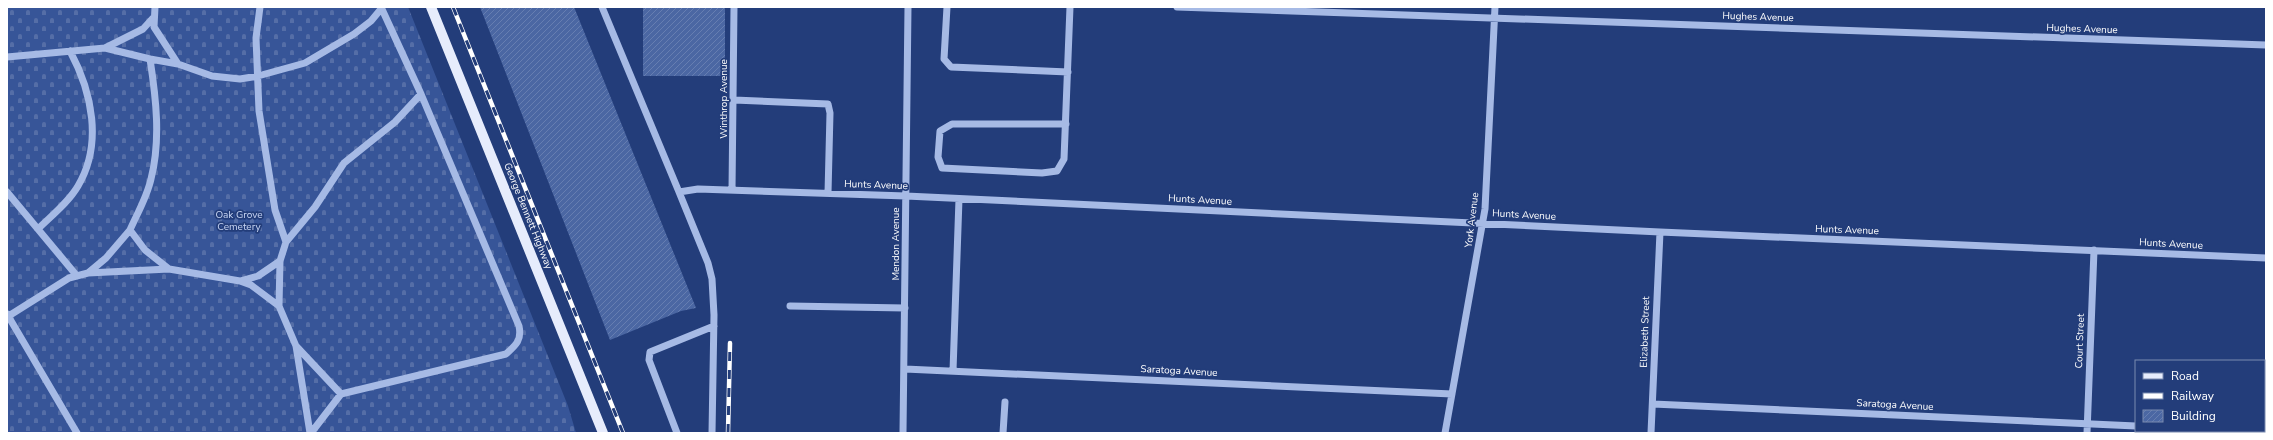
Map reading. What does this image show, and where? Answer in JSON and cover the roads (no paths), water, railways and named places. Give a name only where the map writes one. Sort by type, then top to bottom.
[{"type":"main road","name":"George Bennett Highway","points":[[431,7],[603,433]]},
{"type":"street","points":[[155,7],[153,18],[154,27],[178,64]]},
{"type":"street","points":[[260,7],[256,38],[259,111],[275,210],[286,242]]},
{"type":"street","points":[[602,7],[708,263],[713,293],[714,326],[712,433]]},
{"type":"street","name":"Winthrop Avenue","points":[[732,190],[734,7]]},
{"type":"street","name":"Mendon Avenue","points":[[903,433],[905,369],[908,7]]},
{"type":"street","points":[[947,7],[944,59],[950,67],[1068,72]]},
{"type":"street","points":[[1066,124],[952,124],[940,131],[938,157],[942,168],[1042,173],[1057,170],[1064,159],[1066,124],[1070,7]]},
{"type":"street","name":"Hughes Avenue","points":[[1177,7],[2266,45]]},
{"type":"street","name":"York Avenue","points":[[1445,433],[1483,223],[1495,7]]},
{"type":"street","points":[[7,57],[105,48],[178,64],[212,76],[240,79],[258,76],[305,63],[327,51],[365,26],[381,8],[421,94],[519,326],[521,336],[517,344],[506,354],[341,394],[310,433]]},
{"type":"street","points":[[105,48],[143,29],[153,18]]},
{"type":"street","points":[[38,229],[65,203],[77,187],[92,152],[92,128],[87,93],[79,69],[70,51]]},
{"type":"street","points":[[88,273],[106,258],[130,230],[152,179],[156,145],[157,99],[150,59]]},
{"type":"street","points":[[310,433],[296,346],[279,306],[280,260],[286,242],[315,207],[344,164],[395,122],[421,94]]},
{"type":"street","points":[[734,100],[828,104],[830,113],[828,193]]},
{"type":"street","name":"Hunts Avenue","points":[[679,192],[698,189],[906,196],[1660,232],[2266,258]]},
{"type":"street","points":[[7,192],[77,276]]},
{"type":"street","points":[[953,371],[959,199]]},
{"type":"street","points":[[130,230],[145,250],[168,269]]},
{"type":"street","name":"Elizabeth Street","points":[[1651,433],[1660,232]]},
{"type":"street","name":"Court Street","points":[[2087,433],[2094,250]]},
{"type":"street","points":[[240,281],[258,276],[280,260]]},
{"type":"street","points":[[77,433],[7,316],[52,287],[88,273],[168,269],[240,281],[251,285],[279,306]]},
{"type":"street","points":[[790,306],[905,308]]},
{"type":"street","points":[[678,433],[648,360],[650,352],[714,326]]},
{"type":"street","points":[[296,346],[341,394]]},
{"type":"street","name":"Saratoga Avenue","points":[[905,369],[1452,394]]},
{"type":"street","points":[[1003,433],[1005,402]]},
{"type":"street","name":"Saratoga Avenue","points":[[1653,404],[2135,426]]},
{"type":"railway","points":[[453,7],[623,433]]},
{"type":"railway","points":[[728,433],[730,343]]},
{"type":"park label","name":"Oak Grove Cemetery","points":[[239,220]]}]
